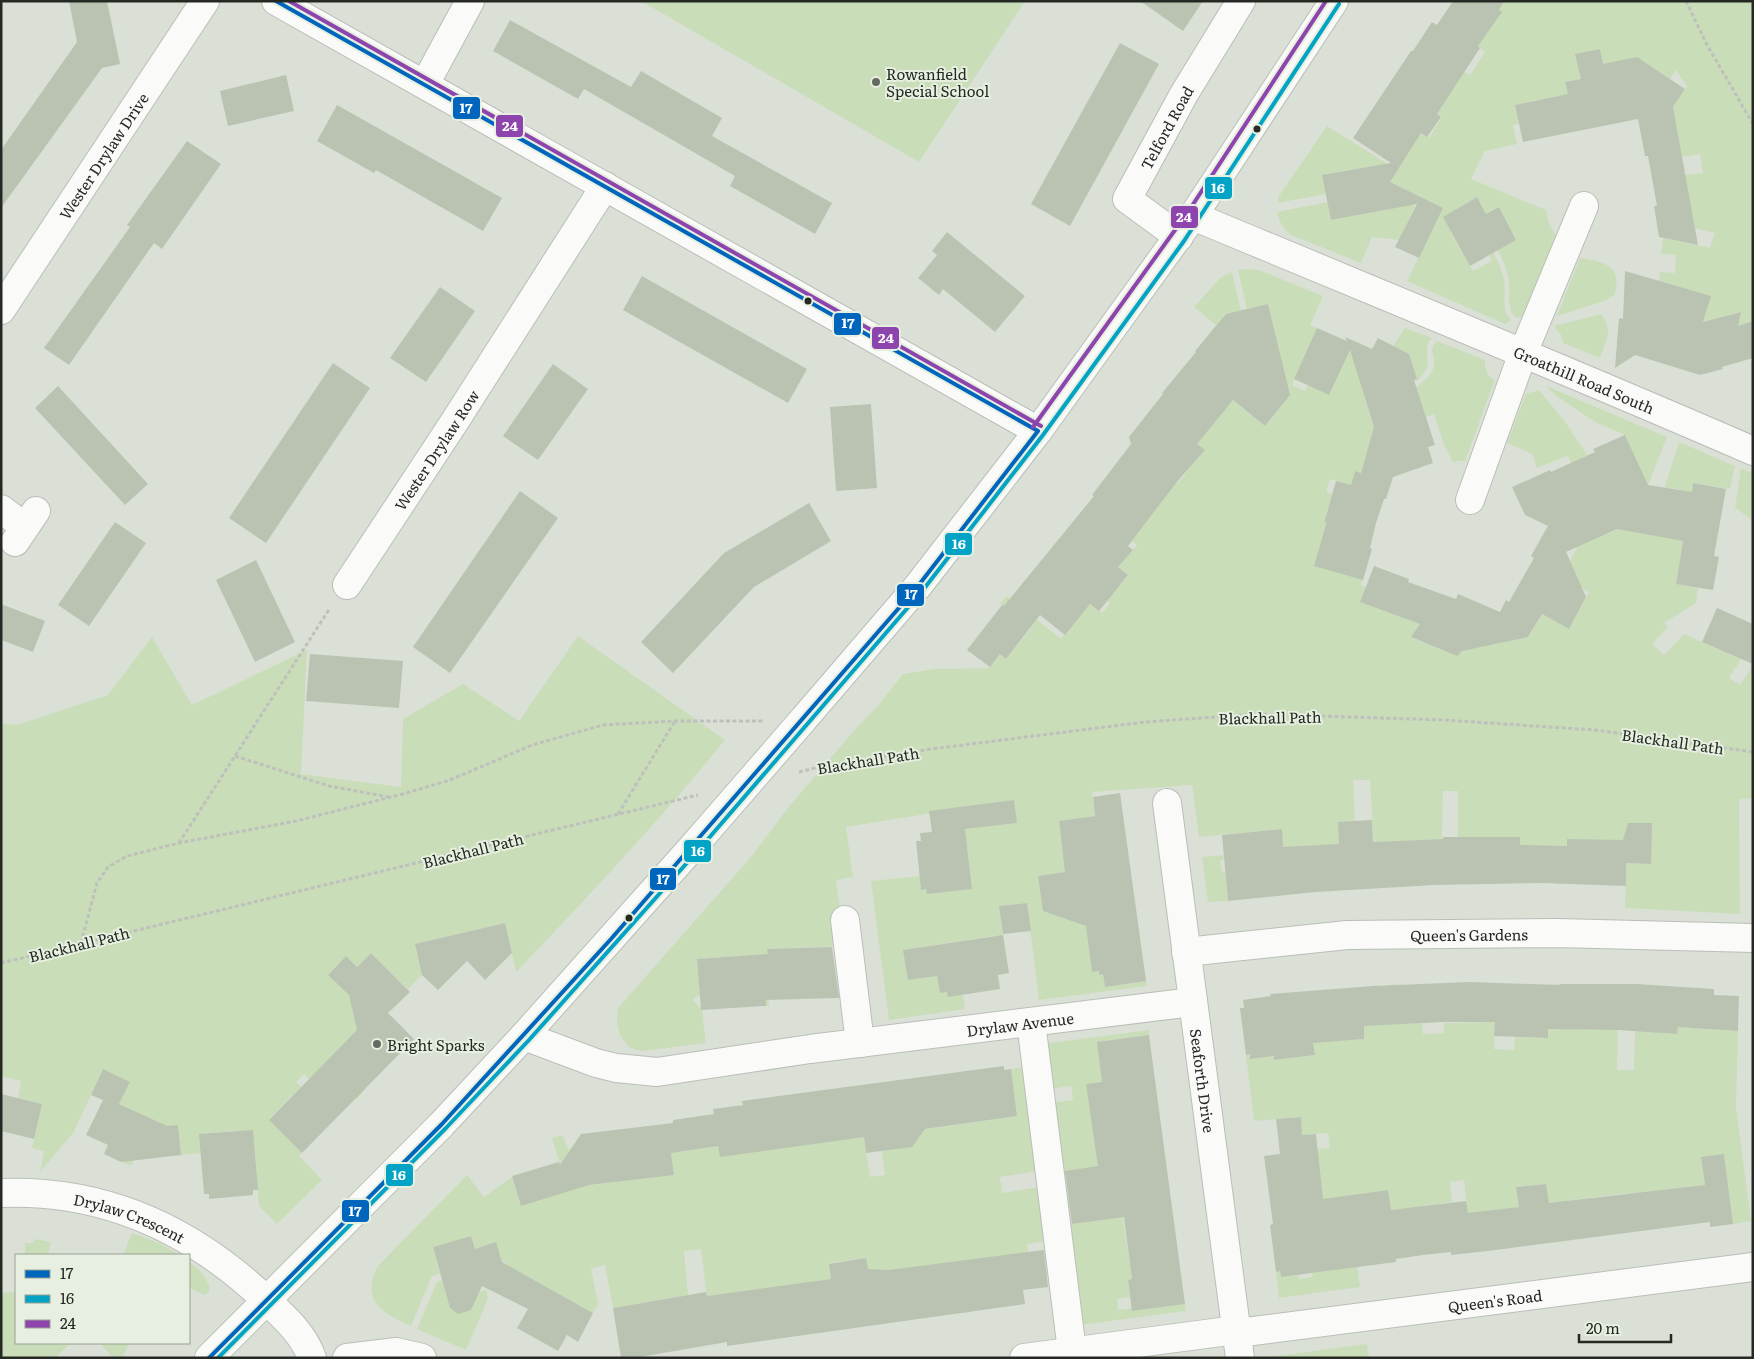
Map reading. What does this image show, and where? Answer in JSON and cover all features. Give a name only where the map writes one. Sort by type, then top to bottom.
[{"type":"street","name":"Wester Drylaw Drive","points":[[1,310],[205,1]]},
{"type":"street","points":[[276,1],[1038,431]]},
{"type":"street","points":[[425,84],[470,1]]},
{"type":"street","name":"Telford Road","points":[[1186,227],[1127,199],[1184,94],[1241,1]]},
{"type":"street","points":[[209,1358],[442,1124],[524,1036],[697,842],[918,586],[1038,431],[1186,227],[1334,1]]},
{"type":"street","name":"Wester Drylaw Row","points":[[346,585],[455,421],[605,186]]},
{"type":"street","points":[[1470,500],[1523,353],[1584,206]]},
{"type":"street","name":"Groathill Road South","points":[[1186,227],[1340,279],[1523,353],[1753,450]]},
{"type":"street","points":[[1,509],[26,527]]},
{"type":"street","name":"Seaforth Drive","points":[[1167,803],[1237,1340]]},
{"type":"street","points":[[845,920],[860,1043]]},
{"type":"street","name":"Queen's Gardens","points":[[1186,952],[1348,935],[1558,932],[1753,938]]},
{"type":"street","name":"Drylaw Avenue","points":[[524,1036],[596,1063],[616,1068],[657,1072],[810,1048],[1193,1002]]},
{"type":"street","points":[[1031,1022],[1072,1351]]},
{"type":"street","name":"Drylaw Crescent","points":[[1,1193],[67,1197],[105,1204],[145,1218],[170,1230],[198,1246],[234,1271],[296,1330],[308,1347],[312,1358]]},
{"type":"street","name":"Queen's Road","points":[[1024,1358],[1072,1351],[1237,1340],[1753,1267]]},
{"type":"street","points":[[347,1358],[396,1352],[422,1358]]},
{"type":"path","points":[[1686,1],[1706,44],[1753,124]]},
{"type":"path","points":[[179,843],[346,585]]},
{"type":"path","name":"Blackhall Path","points":[[795,772],[950,747],[1145,722],[1258,714],[1444,720],[1595,730],[1753,752]]},
{"type":"path","points":[[618,815],[675,721]]},
{"type":"path","points":[[81,943],[98,883],[108,867],[127,856],[179,843],[296,821],[391,797],[450,780],[532,745],[603,725],[675,721],[802,721]]},
{"type":"path","points":[[235,756],[329,786],[391,797]]},
{"type":"path","name":"Blackhall Path","points":[[1,963],[703,794]]},
{"type":"green space","name":"Rowanfield Special School","points":[[641,1],[1025,1],[919,162]]},
{"type":"green space","points":[[1504,1],[1753,1],[1753,321],[1738,326],[1740,312],[1719,318],[1654,352],[1660,272],[1675,273],[1676,255],[1661,254],[1663,238],[1710,248],[1715,233],[1684,226],[1685,175],[1703,173],[1700,154],[1682,157],[1671,110],[1687,86],[1676,70],[1670,79],[1654,68],[1647,77],[1603,64],[1600,49],[1576,54],[1581,79],[1565,82],[1568,94],[1515,105],[1519,124],[1513,125],[1517,144],[1485,151],[1471,179],[1546,210],[1549,224],[1557,237],[1526,316],[1516,318],[1512,313],[1509,303],[1508,276],[1496,246],[1504,247],[1516,240],[1499,207],[1486,214],[1477,197],[1458,208],[1451,233],[1473,271],[1492,261],[1487,252],[1492,249],[1505,284],[1505,306],[1511,320],[1505,324],[1407,281],[1443,208],[1414,194],[1410,203],[1415,206],[1399,240],[1372,237],[1361,263],[1291,235],[1284,227],[1277,212],[1328,202],[1331,220],[1390,209],[1389,201],[1374,166],[1323,175],[1326,194],[1277,203],[1279,196],[1327,126],[1389,165],[1400,148],[1421,133],[1429,138],[1442,117],[1437,114],[1464,72],[1470,75],[1485,52],[1478,46],[1501,13],[1498,10]]},
{"type":"green space","points":[[1580,258],[1602,263],[1612,268],[1616,280],[1615,294],[1607,300],[1557,316]]},
{"type":"green space","points":[[1238,270],[1259,270],[1323,296],[1310,325],[1317,328],[1292,385],[1305,391],[1308,385],[1329,395],[1354,341],[1372,349],[1361,366],[1381,390],[1364,396],[1379,442],[1402,455],[1416,469],[1404,473],[1366,456],[1361,473],[1355,471],[1348,499],[1343,483],[1330,479],[1326,492],[1332,494],[1324,522],[1343,514],[1340,559],[1367,567],[1361,585],[1421,624],[1412,638],[1457,656],[1473,641],[1491,638],[1492,645],[1505,642],[1502,622],[1505,621],[1530,635],[1542,614],[1569,629],[1589,592],[1562,577],[1595,513],[1605,535],[1622,527],[1640,468],[1625,435],[1595,422],[1555,395],[1546,386],[1667,437],[1635,518],[1683,541],[1676,583],[1698,588],[1696,603],[1664,623],[1668,627],[1652,644],[1664,655],[1684,634],[1741,659],[1729,678],[1740,685],[1753,665],[1753,798],[1739,799],[1740,914],[1625,908],[1626,861],[1629,863],[1648,864],[1649,823],[1629,823],[1627,825],[1627,841],[1567,839],[1566,884],[1557,884],[1558,846],[1542,846],[1541,883],[1520,883],[1520,837],[1458,837],[1458,791],[1443,791],[1442,839],[1378,842],[1376,888],[1370,780],[1353,780],[1355,821],[1339,844],[1288,895],[1281,829],[1199,837],[1192,785],[1092,792],[1095,816],[1059,821],[1062,844],[1079,870],[1038,876],[1042,901],[1068,918],[1086,921],[1099,975],[1103,974],[1105,987],[1146,981],[1147,986],[1039,1000],[1027,903],[999,906],[1005,953],[992,936],[904,950],[908,980],[937,976],[940,993],[947,992],[963,995],[965,1009],[889,1020],[871,881],[920,876],[921,890],[972,889],[965,829],[1016,823],[1013,800],[846,827],[853,877],[836,880],[845,946],[768,949],[769,1006],[766,1006],[765,983],[756,955],[697,959],[700,994],[693,1000],[702,1010],[706,1043],[643,1051],[629,1047],[620,1036],[617,1022],[618,1008],[751,857],[791,804],[859,725],[877,707],[903,674],[936,669],[989,668],[1000,654],[1006,659],[1031,628],[1000,604],[1007,596],[1061,639],[1090,604],[1102,613],[1110,603],[1097,593],[1115,591],[1128,576],[1118,567],[1137,545],[1106,521],[1150,517],[1169,492],[1164,473],[1178,483],[1204,450],[1173,424],[1232,400],[1265,426],[1274,416],[1204,341],[1216,325],[1194,307],[1221,277],[1232,272],[1241,311],[1223,315],[1237,372],[1280,354],[1268,304],[1247,309]]},
{"type":"green space","points":[[1601,314],[1607,325],[1608,336],[1600,358],[1563,343],[1561,335],[1554,326]]},
{"type":"green space","points":[[1405,328],[1432,338],[1427,349],[1428,364],[1422,375],[1415,382],[1409,354],[1393,346]]},
{"type":"green space","points":[[1437,341],[1485,360],[1487,372],[1495,380],[1465,461],[1453,463],[1443,442],[1434,414],[1426,417],[1416,387],[1429,376],[1433,368],[1432,348]]},
{"type":"green space","points":[[1539,390],[1566,423],[1587,455],[1572,463],[1567,456],[1537,468],[1532,454],[1507,443],[1526,394]]},
{"type":"green space","points":[[1679,442],[1735,466],[1730,489],[1693,483],[1691,498],[1686,491],[1669,488],[1663,493]]},
{"type":"green space","points":[[1741,468],[1753,474],[1753,520],[1735,508]]},
{"type":"green space","points":[[578,636],[725,740],[623,858],[516,972],[505,923],[415,944],[422,975],[408,989],[371,953],[357,967],[346,956],[328,974],[340,986],[349,977],[361,999],[352,1009],[353,1014],[364,1024],[364,1091],[356,1100],[340,1084],[310,1080],[304,1074],[296,1082],[301,1087],[269,1119],[302,1153],[299,1156],[322,1180],[277,1224],[259,1206],[255,1151],[235,1152],[233,1131],[200,1134],[201,1153],[181,1155],[178,1125],[150,1128],[131,1166],[124,1163],[146,1117],[119,1104],[130,1082],[103,1070],[73,1133],[40,1172],[44,1151],[32,1148],[42,1104],[18,1098],[21,1081],[1,1076],[1,723],[17,725],[108,695],[152,637],[192,705],[307,650],[301,774],[401,787],[403,719],[463,684],[519,721]]},
{"type":"green space","points":[[1223,855],[1224,860],[1220,861],[1222,872],[1225,872],[1228,901],[1208,902],[1202,857]]},
{"type":"green space","points":[[1397,984],[1405,1024],[1422,1023],[1423,1034],[1444,1033],[1444,1023],[1495,1022],[1494,1049],[1514,1050],[1515,1037],[1548,1038],[1550,989],[1555,989],[1555,984],[1560,984],[1560,1024],[1579,1024],[1579,1030],[1595,1030],[1610,1024],[1610,984],[1619,984],[1617,1070],[1634,1070],[1636,984],[1643,984],[1640,1024],[1659,1033],[1677,1034],[1678,1027],[1738,1031],[1736,1107],[1751,1221],[1733,1224],[1724,1154],[1701,1158],[1705,1185],[1656,1191],[1661,1228],[1633,1232],[1627,1193],[1566,1201],[1571,1240],[1553,1243],[1546,1184],[1517,1187],[1519,1207],[1487,1211],[1489,1222],[1472,1249],[1464,1180],[1450,1182],[1452,1202],[1417,1207],[1392,1221],[1388,1190],[1365,1193],[1349,1204],[1360,1287],[1279,1298],[1276,1272],[1280,1271],[1281,1277],[1298,1275],[1299,1279],[1313,1277],[1312,1273],[1336,1270],[1333,1246],[1324,1211],[1317,1149],[1330,1148],[1328,1133],[1302,1135],[1300,1117],[1254,1121],[1246,1055],[1250,1054],[1251,1059],[1274,1056],[1275,1060],[1315,1055],[1311,1027],[1290,994],[1325,990],[1349,1040],[1364,1039],[1364,1026],[1376,1025],[1392,1010],[1390,985]]},
{"type":"green space","points":[[1149,1030],[1149,1035],[1097,1042],[1132,1279],[1128,1280],[1130,1297],[1117,1299],[1118,1310],[1132,1308],[1133,1311],[1185,1304],[1186,1311],[1080,1325],[1067,1225],[1092,1221],[1090,1207],[1065,1210],[1064,1198],[1085,1195],[1082,1169],[1060,1172],[1051,1103],[1073,1100],[1071,1086],[1049,1089],[1043,1044]]},
{"type":"green space","points":[[1025,1067],[1038,1171],[1000,1177],[1002,1193],[1040,1187],[1047,1241],[1027,1244],[1028,1252],[969,1288],[973,1312],[959,1313],[952,1262],[885,1299],[888,1323],[875,1325],[866,1258],[829,1263],[831,1279],[804,1283],[807,1309],[710,1323],[701,1249],[684,1251],[688,1295],[613,1308],[605,1265],[591,1269],[598,1304],[593,1313],[533,1279],[519,1304],[505,1261],[502,1262],[496,1243],[475,1249],[471,1236],[433,1247],[440,1274],[432,1276],[411,1326],[383,1311],[373,1297],[371,1288],[378,1266],[467,1175],[484,1197],[512,1177],[521,1206],[568,1191],[552,1138],[562,1135],[569,1150],[574,1145],[583,1186],[674,1175],[670,1143],[675,1142],[677,1152],[694,1150],[690,1118],[864,1137],[870,1177],[885,1175],[881,1147],[914,1131],[1017,1116],[1011,1069]]},
{"type":"green space","points":[[132,1233],[159,1243],[178,1254],[123,1254]]},
{"type":"green space","points":[[34,1239],[51,1242],[48,1254],[25,1254],[25,1243],[34,1243]]},
{"type":"green space","points":[[190,1263],[206,1279],[210,1287],[209,1292],[204,1295],[190,1288]]},
{"type":"green space","points":[[442,1280],[448,1300],[486,1290],[488,1299],[466,1350],[417,1329],[437,1282]]},
{"type":"green space","points":[[15,1292],[15,1344],[70,1344],[55,1358],[1,1358],[1,1293]]},
{"type":"green space","points":[[101,1344],[129,1344],[122,1358],[113,1358]]},
{"type":"green space","points":[[1367,1344],[1369,1358],[1268,1358],[1268,1357]]},
{"type":"building","points":[[69,1],[107,1],[120,64],[102,68],[1,208],[1,150],[77,42]]},
{"type":"building","points":[[1140,1],[1203,1],[1183,31]]},
{"type":"building","points":[[1453,1],[1504,1],[1499,10],[1502,12],[1478,46],[1480,48],[1437,114],[1441,117],[1427,137],[1421,133],[1390,182],[1443,208],[1419,258],[1395,247],[1417,204],[1331,220],[1322,175],[1391,163],[1353,138],[1432,22],[1437,25]]},
{"type":"building","points":[[510,20],[631,87],[641,71],[722,118],[712,136],[832,203],[815,234],[730,186],[735,176],[584,89],[578,99],[493,51]]},
{"type":"building","points":[[1120,43],[1159,64],[1070,226],[1031,204]]},
{"type":"building","points":[[1600,49],[1603,64],[1637,57],[1685,89],[1673,107],[1698,245],[1659,237],[1654,206],[1657,206],[1648,156],[1645,156],[1638,119],[1523,142],[1515,105],[1568,94],[1565,82],[1581,79],[1575,54]]},
{"type":"building","points":[[286,75],[294,111],[228,126],[220,91]]},
{"type":"building","points":[[337,105],[502,198],[483,231],[376,170],[374,173],[317,141]]},
{"type":"building","points":[[187,141],[221,164],[162,249],[154,243],[69,365],[44,348],[130,227],[127,225]]},
{"type":"building","points":[[1477,197],[1486,214],[1499,207],[1516,240],[1470,266],[1443,217]]},
{"type":"building","points":[[947,232],[1025,296],[995,332],[943,289],[939,295],[918,278],[937,255],[932,251]]},
{"type":"building","points":[[1625,271],[1711,296],[1703,322],[1741,312],[1738,326],[1753,321],[1753,358],[1700,375],[1635,355],[1615,368],[1619,318],[1623,319]]},
{"type":"building","points":[[642,276],[807,369],[788,403],[623,310]]},
{"type":"building","points":[[440,287],[475,311],[426,382],[390,358]]},
{"type":"building","points":[[1268,304],[1290,395],[1265,426],[1233,400],[1197,444],[1205,450],[1176,483],[1128,546],[1133,550],[1118,567],[1128,575],[1099,611],[1090,604],[1065,635],[1040,615],[1006,659],[1000,654],[990,667],[967,650],[1002,605],[1004,606],[1094,496],[1092,495],[1131,444],[1129,437],[1226,314]]},
{"type":"building","points":[[1317,328],[1347,341],[1345,337],[1372,349],[1378,338],[1409,354],[1417,379],[1414,380],[1435,445],[1428,447],[1433,463],[1393,477],[1376,523],[1370,548],[1372,549],[1363,580],[1314,566],[1336,481],[1351,485],[1355,471],[1361,473],[1374,427],[1350,350],[1329,395],[1294,379]]},
{"type":"building","points":[[333,363],[370,388],[266,543],[229,518]]},
{"type":"building","points":[[553,364],[588,389],[538,460],[503,436]]},
{"type":"building","points":[[58,386],[148,484],[125,505],[35,408]]},
{"type":"building","points":[[871,404],[877,488],[836,491],[830,407]]},
{"type":"building","points":[[1625,435],[1648,485],[1692,492],[1693,483],[1726,489],[1714,556],[1719,557],[1713,590],[1676,584],[1683,541],[1617,529],[1566,552],[1586,597],[1569,629],[1542,614],[1528,637],[1462,651],[1457,656],[1411,637],[1420,624],[1360,602],[1374,566],[1409,579],[1408,582],[1456,599],[1458,594],[1500,612],[1506,600],[1509,602],[1534,558],[1531,556],[1548,526],[1525,515],[1512,487],[1595,452],[1593,449]]},
{"type":"building","points":[[520,491],[558,518],[450,673],[413,647]]},
{"type":"building","points":[[809,503],[831,541],[754,587],[673,673],[641,642],[724,553]]},
{"type":"building","points":[[115,522],[146,543],[89,626],[58,605]]},
{"type":"building","points":[[256,560],[295,642],[255,662],[216,580]]},
{"type":"building","points":[[1,604],[45,621],[33,652],[1,640]]},
{"type":"building","points":[[1717,608],[1753,624],[1753,664],[1702,642]]},
{"type":"building","points":[[310,654],[403,661],[399,708],[306,701]]},
{"type":"building","points":[[1120,793],[1146,981],[1105,987],[1103,974],[1099,975],[1099,971],[1092,972],[1086,926],[1043,911],[1038,876],[1065,872],[1059,821],[1095,816],[1093,797]]},
{"type":"building","points":[[1014,800],[1017,823],[965,829],[972,889],[927,894],[926,889],[921,890],[916,841],[921,841],[920,833],[932,832],[929,811]]},
{"type":"building","points":[[1372,820],[1373,842],[1443,839],[1443,837],[1520,837],[1520,845],[1567,846],[1567,839],[1623,840],[1628,823],[1652,823],[1651,864],[1626,863],[1626,886],[1543,883],[1434,885],[1315,892],[1228,901],[1222,835],[1282,829],[1283,847],[1339,844],[1338,822]]},
{"type":"building","points":[[1027,903],[1031,931],[1003,934],[999,906]]},
{"type":"building","points":[[505,923],[512,953],[485,980],[467,961],[438,990],[422,975],[415,944]]},
{"type":"building","points":[[1003,935],[1009,973],[998,975],[1000,989],[948,997],[947,992],[940,993],[937,976],[908,980],[903,950]]},
{"type":"building","points":[[832,947],[839,998],[766,1000],[766,1006],[701,1010],[697,959],[768,954],[767,949]]},
{"type":"building","points":[[371,953],[410,992],[388,1013],[414,1039],[302,1153],[269,1120],[357,1030],[349,995],[328,975],[346,956],[357,967]]},
{"type":"building","points":[[1469,982],[1560,985],[1636,984],[1714,989],[1714,995],[1739,996],[1738,1031],[1678,1027],[1677,1034],[1618,1030],[1548,1029],[1548,1038],[1494,1036],[1495,1022],[1444,1022],[1364,1026],[1364,1039],[1313,1043],[1315,1055],[1274,1060],[1274,1056],[1250,1059],[1250,1054],[1246,1055],[1240,1008],[1244,1008],[1243,1000],[1271,996],[1270,994],[1373,986]]},
{"type":"building","points":[[1149,1035],[1185,1304],[1132,1311],[1128,1280],[1132,1279],[1124,1217],[1072,1224],[1065,1171],[1098,1166],[1086,1084],[1102,1082],[1097,1042]]},
{"type":"building","points":[[1004,1066],[1004,1070],[1011,1069],[1017,1116],[925,1129],[912,1147],[866,1153],[864,1137],[720,1157],[718,1146],[671,1153],[674,1175],[589,1185],[521,1206],[512,1176],[559,1162],[560,1165],[581,1134],[673,1123],[673,1120],[714,1114],[713,1109],[743,1105],[742,1101]]},
{"type":"building","points":[[103,1069],[130,1082],[119,1104],[167,1126],[178,1125],[181,1155],[121,1162],[104,1154],[108,1145],[86,1135],[103,1100],[91,1095]]},
{"type":"building","points":[[1,1094],[42,1104],[34,1139],[1,1131]]},
{"type":"building","points":[[1301,1117],[1302,1135],[1316,1134],[1323,1199],[1388,1190],[1391,1210],[1466,1201],[1468,1213],[1519,1207],[1516,1187],[1546,1184],[1549,1203],[1705,1185],[1701,1157],[1724,1154],[1733,1224],[1710,1227],[1710,1222],[1488,1251],[1451,1255],[1451,1252],[1423,1255],[1396,1259],[1396,1262],[1281,1277],[1280,1271],[1276,1272],[1270,1225],[1273,1224],[1264,1156],[1280,1154],[1276,1119]]},
{"type":"building","points":[[253,1130],[258,1190],[253,1190],[253,1195],[209,1199],[209,1194],[204,1194],[199,1134]]},
{"type":"building","points":[[471,1236],[475,1249],[496,1242],[502,1262],[593,1313],[578,1342],[567,1335],[558,1351],[517,1328],[528,1309],[482,1286],[471,1310],[458,1314],[450,1308],[433,1247]]},
{"type":"building","points":[[1044,1250],[1048,1287],[1023,1290],[1025,1304],[727,1346],[727,1342],[634,1358],[621,1358],[613,1308],[706,1292],[707,1296],[831,1279],[829,1264],[866,1258],[868,1269],[889,1270]]},
{"type":"transit line","name":"17","points":[[276,1],[1038,431]]},
{"type":"transit line","name":"24","points":[[289,1],[1041,426]]},
{"type":"transit line","name":"24","points":[[1033,427],[1188,212],[1326,1]]},
{"type":"transit line","name":"16","points":[[218,1358],[446,1128],[529,1040],[702,846],[923,590],[1043,435],[1184,241],[1339,4]]},
{"type":"transit line","name":"17","points":[[209,1358],[442,1124],[611,939],[918,586],[1038,431]]},
{"type":"place","name":"Rowanfield Special School","points":[[876,82]]},
{"type":"place","name":"Bright Sparks","points":[[377,1044]]}]
